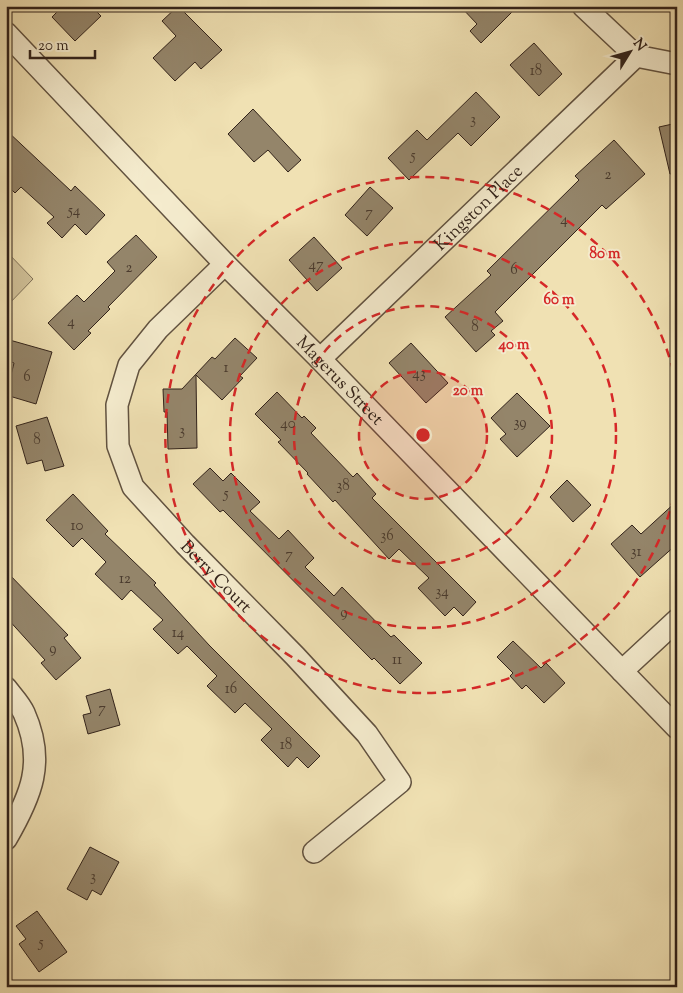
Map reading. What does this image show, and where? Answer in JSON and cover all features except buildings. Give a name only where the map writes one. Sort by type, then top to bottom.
[{"type":"street","points":[[583,6],[636,56],[677,64]]},
{"type":"street","name":"Magerus Street","points":[[6,33],[225,264],[320,359],[677,728]]},
{"type":"street","name":"Kingston Place","points":[[320,359],[636,56]]},
{"type":"street","name":"Berry Court","points":[[225,264],[158,329],[129,366],[117,406],[118,446],[134,487],[185,544],[367,734],[400,782],[314,852]]},
{"type":"street","points":[[622,671],[677,620]]},
{"type":"street","points":[[6,688],[24,712],[36,752],[30,792],[6,840]]},
{"type":"shaded area","points":[[6,251],[33,279],[6,307]]}]
